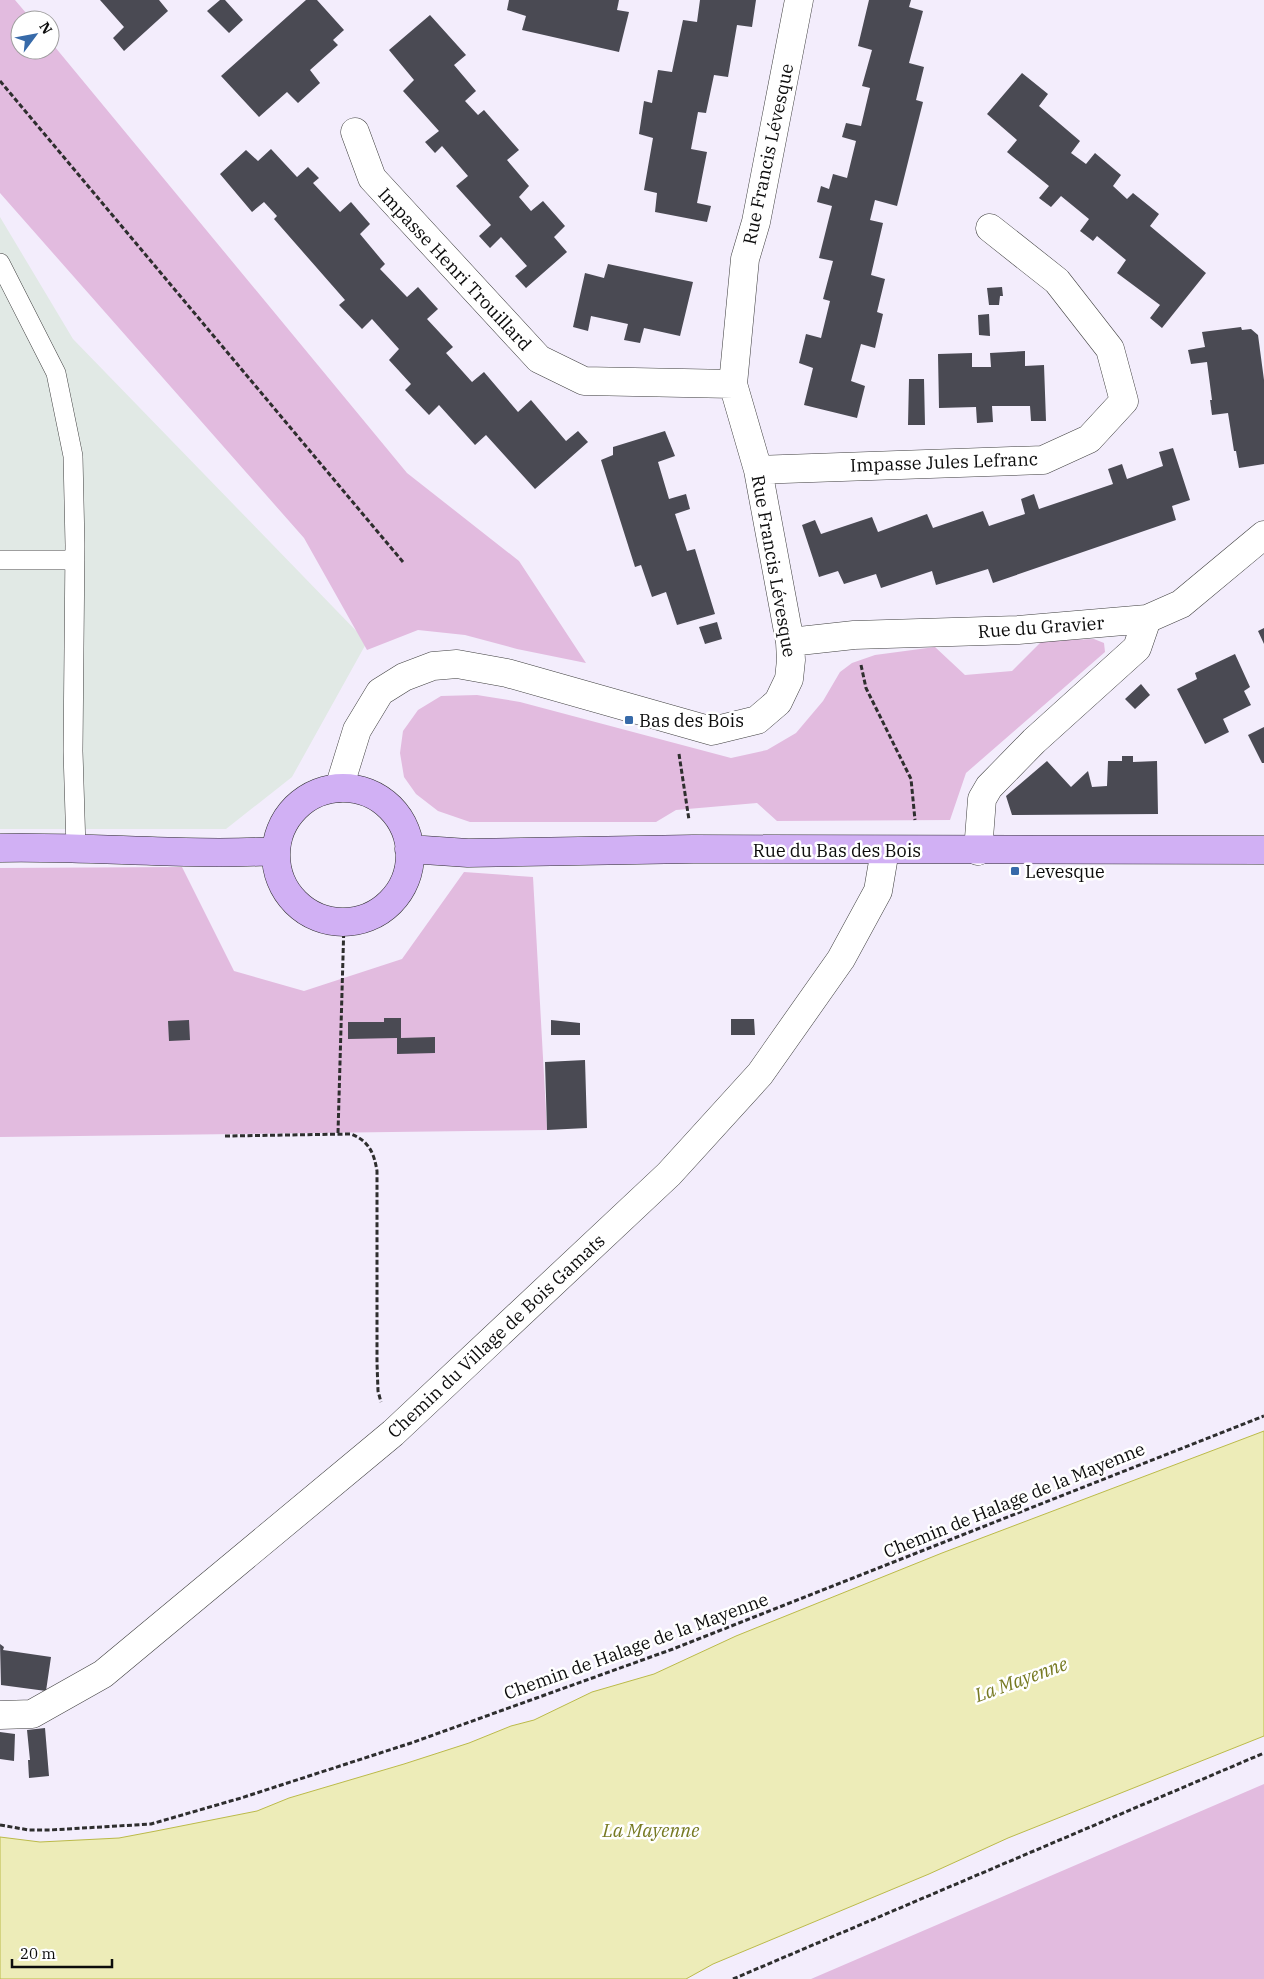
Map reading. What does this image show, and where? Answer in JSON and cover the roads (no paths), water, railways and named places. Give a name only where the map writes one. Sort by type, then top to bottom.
[{"type":"street","name":"Rue Francis Lévesque","points":[[339,788],[356,730],[380,692],[404,676],[433,666],[458,664],[507,673],[712,731],[757,720],[778,702],[789,679],[790,642],[758,470],[733,384],[745,259],[756,222],[800,0]]},
{"type":"street","name":"Impasse Henri Trouillard","points":[[355,132],[372,178],[539,359],[584,381],[733,384]]},
{"type":"street","name":"Impasse Jules Lefranc","points":[[758,470],[1043,460],[1089,440],[1124,401],[1110,349],[1057,281],[990,228]]},
{"type":"street","name":"Rue du Gravier","points":[[790,642],[854,635],[1018,630],[1147,619],[1181,604],[1264,535]]},
{"type":"street","points":[[978,851],[982,799],[989,786],[1034,741],[1137,648],[1147,619]]},
{"type":"street","points":[[339,788],[359,790],[378,798],[389,807],[405,829],[409,849],[408,871],[400,891],[385,907],[366,918],[344,922],[322,919],[303,908],[287,892],[278,873],[276,851],[280,832],[289,814],[303,801],[320,792],[339,788]]},
{"type":"street","points":[[0,848],[76,848],[238,853],[276,851]]},
{"type":"street","name":"Rue du Bas des Bois","points":[[409,849],[468,853],[693,849],[978,851],[1129,848],[1264,850]]},
{"type":"street","name":"Chemin du Village de Bois Gamats","points":[[0,1715],[32,1714],[103,1674],[393,1433],[669,1174],[760,1074],[841,959],[878,891],[885,850]]},
{"type":"lane","points":[[0,263],[56,373],[73,456],[75,560],[73,751],[76,848]]},
{"type":"lane","points":[[0,560],[75,560]]},
{"type":"water","name":"La Mayenne","points":[[1264,1431],[1264,1736],[1008,1838],[929,1874],[713,1964],[686,1979],[0,1979],[0,1837],[40,1842],[119,1838],[257,1811],[289,1798],[404,1764],[469,1743],[511,1726],[534,1720],[592,1692],[654,1674],[736,1636],[942,1553]]},
{"type":"place","name":"Bas des Bois","points":[[629,720]]},
{"type":"place","name":"Levesque","points":[[1015,871]]}]
